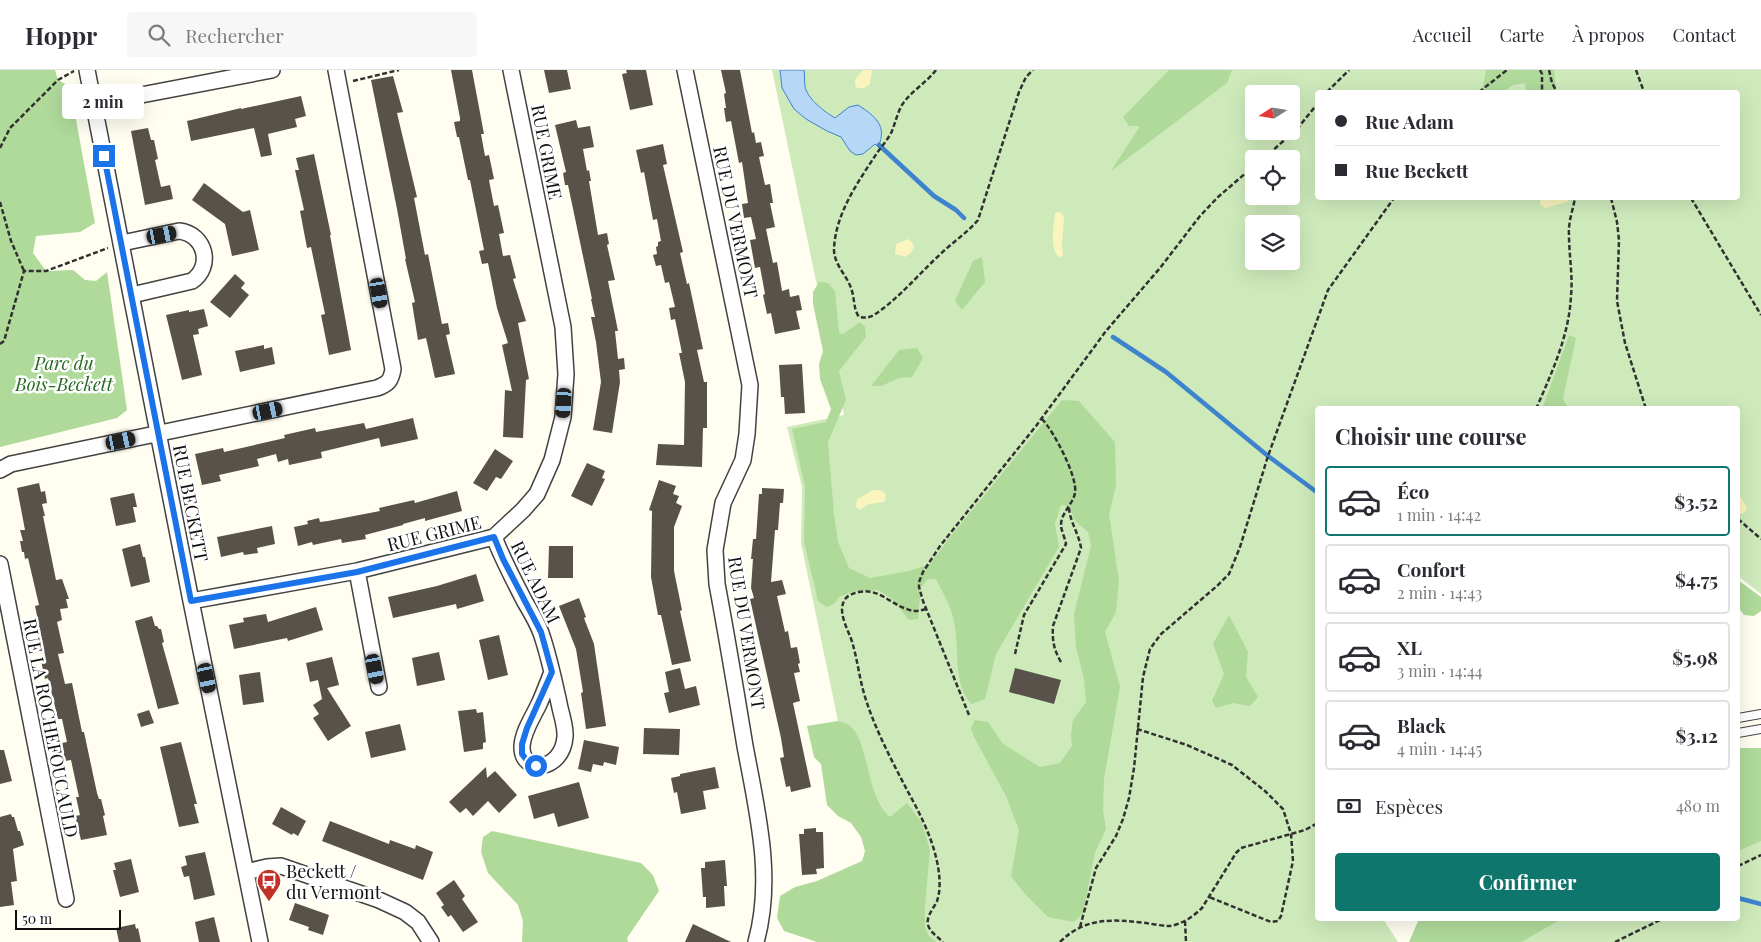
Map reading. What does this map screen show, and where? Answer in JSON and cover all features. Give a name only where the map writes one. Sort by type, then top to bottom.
[{"type":"street","name":"RUE BECKETT","points":[[87,70],[260,942]]},
{"type":"street","points":[[94,104],[272,70]]},
{"type":"street","name":"RUE GRIME","points":[[191,601],[357,572],[494,537],[537,494],[552,460],[563,417],[566,374],[562,327],[511,70]]},
{"type":"street","name":"RUE DU VERMONT","points":[[685,70],[750,385],[748,434],[743,460],[723,503],[715,550],[717,584],[760,828],[764,870],[764,901],[761,925],[756,942]]},
{"type":"street","points":[[0,470],[11,464],[386,385],[391,379],[393,370],[338,77]]},
{"type":"street","points":[[122,243],[179,231],[189,232],[202,246],[204,267],[199,276],[192,281],[132,295]]},
{"type":"street","name":"RUE ADAM","points":[[494,537],[503,559],[541,632],[552,672],[565,736],[562,750],[556,760],[546,765],[536,766],[528,762],[522,754],[522,744],[527,728],[552,672]]},
{"type":"street","name":"RUE LA ROCHEFOUCAULD","points":[[0,564],[66,899]]},
{"type":"street","points":[[357,572],[379,687]]},
{"type":"street","points":[[246,872],[281,866],[379,900],[405,912],[418,922],[432,942]]},
{"type":"lane","points":[[1740,718],[1761,714]]},
{"type":"lane","points":[[1740,733],[1761,729]]},
{"type":"path","points":[[0,148],[10,128],[58,80],[76,70]]},
{"type":"path","points":[[338,77],[400,70]]},
{"type":"path","points":[[936,70],[902,104],[892,131],[862,176],[847,203],[838,225],[834,252],[838,264],[849,282],[853,295],[854,311],[859,317],[866,318],[872,316],[894,299],[946,248],[973,227],[978,220],[1019,92],[1026,77],[1033,70]]},
{"type":"path","points":[[1329,90],[1349,70]]},
{"type":"path","points":[[1482,90],[1507,70]]},
{"type":"path","points":[[1540,70],[1542,74],[1542,90]]},
{"type":"path","points":[[1636,70],[1643,90]]},
{"type":"path","points":[[1542,74],[1549,72],[1556,90]]},
{"type":"path","points":[[1273,150],[1297,129],[1315,108]]},
{"type":"path","points":[[969,715],[926,609],[919,587],[923,572],[940,546],[1042,419],[1106,332],[1160,268],[1200,216],[1218,197],[1245,174]]},
{"type":"path","points":[[1080,927],[1096,868],[1116,836],[1123,819],[1134,768],[1143,677],[1150,650],[1161,634],[1229,574],[1240,547],[1268,456],[1328,290],[1393,200]]},
{"type":"path","points":[[1537,406],[1562,348],[1568,323],[1572,296],[1568,235],[1569,222],[1575,200]]},
{"type":"path","points":[[1612,200],[1618,222],[1619,240],[1617,301],[1625,343],[1645,406]]},
{"type":"path","points":[[1692,200],[1761,315]]},
{"type":"path","points":[[0,202],[11,241],[24,271],[4,341],[0,344]]},
{"type":"path","points":[[24,271],[46,271],[122,243]]},
{"type":"path","points":[[1015,654],[1024,615],[1066,544],[1061,526],[1063,517],[1076,493],[1075,481],[1060,448],[1042,419]]},
{"type":"path","points":[[1061,662],[1054,650],[1053,626],[1081,548],[1079,538],[1070,520],[1069,506]]},
{"type":"path","points":[[1740,521],[1761,539]]},
{"type":"path","points":[[926,609],[914,611],[906,609],[873,591],[854,593],[846,598],[842,604],[842,612],[853,645],[866,701],[886,748],[912,799],[936,856],[940,876],[939,891],[937,900],[928,918],[928,925],[931,931],[943,942]]},
{"type":"path","points":[[1137,729],[1186,744],[1232,765],[1265,791],[1283,809],[1291,834],[1292,861],[1281,916],[1278,922],[1272,922],[1209,897]]},
{"type":"path","points":[[1060,942],[1080,927],[1093,923],[1115,920],[1169,926],[1196,915],[1236,852],[1241,848],[1305,830],[1315,825]]},
{"type":"path","points":[[1740,865],[1761,855]]},
{"type":"path","points":[[1184,920],[1186,942]]},
{"type":"path","points":[[1615,942],[1658,921]]},
{"type":"green space","name":"Parc du Bois-Beckett","points":[[0,70],[55,70],[58,80],[70,87],[95,223],[80,232],[36,236],[33,253],[46,271],[73,270],[85,280],[96,281],[107,272],[127,410],[117,418],[0,447]]},
{"type":"green space","points":[[772,70],[1761,70],[1761,594],[1740,578],[1740,406],[1315,406],[1315,921],[1384,921],[1398,942],[884,942],[801,543],[802,487],[787,427],[844,415]]},
{"type":"green space","points":[[1169,70],[1232,70],[1227,83],[1111,171],[1140,126],[1129,126],[1123,117]]},
{"type":"green space","points":[[1486,70],[1554,70],[1556,90],[1526,90],[1525,83],[1513,85],[1506,90],[1482,90]]},
{"type":"green space","points":[[982,257],[985,282],[962,310],[955,301],[973,261]]},
{"type":"green space","points":[[819,282],[828,283],[835,291],[839,333],[843,334],[860,322],[865,327],[866,337],[839,371],[846,400],[828,442],[838,542],[849,568],[870,578],[909,571],[930,564],[1062,400],[1079,401],[1115,442],[1116,486],[1109,514],[1119,581],[1116,612],[1105,632],[1120,687],[1104,779],[1103,811],[1106,829],[1095,853],[1083,913],[1074,922],[1048,917],[1024,893],[1011,876],[1019,830],[1006,796],[971,728],[975,720],[988,722],[1003,744],[1040,767],[1060,763],[1072,746],[1073,720],[1086,702],[1084,679],[1076,647],[1074,614],[1091,546],[1088,532],[1075,521],[1069,506],[1061,505],[1055,524],[1059,547],[996,654],[985,699],[971,704],[961,685],[953,616],[936,579],[928,579],[921,587],[918,619],[909,620],[892,599],[878,590],[852,592],[839,597],[835,603],[827,607],[818,601],[804,542],[805,487],[792,429],[826,422],[831,409],[820,379],[819,364],[823,351],[813,304],[813,292]]},
{"type":"green space","points":[[1569,335],[1576,338],[1563,399],[1567,406],[1543,406]]},
{"type":"green space","points":[[917,348],[923,358],[912,377],[899,378],[881,386],[871,386],[899,350]]},
{"type":"green space","points":[[1740,581],[1761,597],[1761,611],[1754,616],[1744,615],[1740,610]]},
{"type":"green space","points":[[1229,615],[1248,652],[1246,677],[1258,697],[1250,706],[1233,703],[1216,708],[1212,701],[1224,674],[1213,644]]},
{"type":"green space","points":[[838,721],[849,725],[856,733],[861,743],[876,796],[882,808],[890,817],[907,803],[922,823],[930,850],[925,927],[929,936],[937,942],[817,942],[784,931],[777,918],[780,896],[795,887],[817,881],[862,861],[865,851],[861,837],[851,823],[838,816],[827,805],[821,764],[814,757],[807,726]]},
{"type":"green space","points":[[1740,748],[1761,748],[1761,841],[1740,850]]},
{"type":"green space","points":[[1761,803],[1761,942],[1522,942],[1559,921],[1740,921],[1740,815]]},
{"type":"green space","points":[[492,831],[641,863],[653,875],[659,891],[627,938],[628,942],[522,942],[523,921],[518,905],[488,873],[481,852],[483,837]]},
{"type":"green space","points":[[1418,921],[1559,921],[1522,942],[1409,942]]},
{"type":"sand","points":[[863,70],[872,70],[870,84],[864,88],[858,88],[855,84],[856,80]]},
{"type":"sand","points":[[1541,200],[1568,200],[1545,208],[1540,204]]},
{"type":"sand","points":[[1057,212],[1062,213],[1064,218],[1063,256],[1059,257],[1053,242],[1055,214]]},
{"type":"sand","points":[[908,239],[914,247],[911,253],[905,257],[895,254],[896,244]]},
{"type":"sand","points":[[873,490],[880,490],[885,493],[886,498],[884,502],[869,504],[860,510],[856,507],[857,499]]},
{"type":"sand","points":[[1740,496],[1747,510],[1740,514]]},
{"type":"water","points":[[780,70],[804,70],[805,86],[809,96],[822,109],[835,118],[849,107],[858,105],[870,113],[881,127],[881,140],[878,147],[875,144],[863,154],[856,155],[850,151],[841,137],[806,119],[794,109],[782,88]]},
{"type":"building","points":[[451,70],[472,70],[484,134],[481,134],[485,156],[489,155],[494,179],[489,180],[494,206],[498,205],[504,233],[499,234],[503,256],[510,255],[516,278],[513,279],[526,321],[518,323],[529,379],[526,380],[523,438],[503,437],[505,390],[512,391],[502,345],[508,343],[497,308],[488,263],[482,264],[479,251],[484,250],[470,180],[468,180],[454,122],[460,121],[460,118]]},
{"type":"building","points":[[544,70],[567,70],[571,89],[549,93]]},
{"type":"building","points":[[626,70],[646,70],[653,105],[630,110],[622,74],[627,73]]},
{"type":"building","points":[[721,70],[740,70],[752,133],[754,132],[756,143],[761,142],[764,156],[759,157],[765,185],[770,184],[773,203],[770,203],[775,227],[766,229],[773,263],[777,262],[782,291],[789,289],[790,297],[799,295],[802,310],[796,311],[800,329],[775,334],[771,313],[767,314],[760,267],[755,268],[750,240],[756,239],[751,217],[744,218],[742,204],[748,203],[742,162],[739,163],[731,121],[726,122],[724,94],[726,93]]},
{"type":"building","points":[[393,76],[403,112],[397,113],[417,197],[414,198],[425,255],[428,254],[442,324],[448,323],[450,334],[446,335],[455,374],[435,378],[426,338],[418,340],[412,303],[415,302],[371,80]]},
{"type":"building","points":[[301,96],[306,116],[295,119],[297,127],[268,134],[272,155],[261,157],[254,128],[191,141],[187,121]]},
{"type":"building","points":[[576,120],[578,128],[590,126],[594,147],[583,149],[591,181],[589,181],[598,235],[607,233],[609,244],[607,245],[615,280],[608,281],[618,331],[615,331],[618,359],[624,358],[625,369],[619,370],[620,382],[612,433],[593,430],[601,382],[591,317],[595,317],[568,185],[565,185],[563,173],[566,172],[555,125]]},
{"type":"building","points":[[148,128],[151,140],[154,140],[158,159],[155,160],[161,187],[170,185],[173,199],[145,205],[131,131]]},
{"type":"building","points":[[663,144],[667,164],[663,165],[683,252],[680,253],[687,284],[689,283],[703,349],[697,350],[704,382],[707,382],[707,428],[703,428],[702,467],[656,465],[658,444],[684,445],[685,382],[679,353],[682,353],[675,319],[671,320],[669,308],[675,307],[669,282],[665,283],[661,265],[656,266],[653,255],[657,254],[656,247],[658,242],[661,241],[657,219],[653,220],[644,172],[641,173],[636,150]]},
{"type":"building","points":[[314,154],[331,235],[351,350],[329,355],[321,315],[325,314],[311,247],[307,248],[300,211],[304,210],[295,170],[299,170],[296,158]]},
{"type":"building","points":[[204,183],[243,212],[250,210],[259,250],[232,256],[225,224],[192,200]]},
{"type":"building","points":[[235,274],[245,283],[241,288],[249,295],[230,318],[210,302]]},
{"type":"building","points":[[204,309],[208,326],[198,329],[199,334],[193,335],[202,375],[182,380],[166,315]]},
{"type":"building","points":[[264,345],[264,349],[272,347],[275,364],[240,372],[235,351]]},
{"type":"building","points":[[802,364],[805,413],[785,414],[784,397],[781,397],[779,365]]},
{"type":"building","points":[[413,418],[418,439],[381,447],[379,438],[321,452],[322,458],[289,465],[288,459],[278,462],[276,454],[257,459],[259,466],[219,475],[221,481],[202,485],[195,454],[223,448],[224,452],[285,438],[284,435],[315,428],[316,432],[364,423],[366,429]]},
{"type":"building","points":[[495,449],[513,461],[501,479],[496,477],[487,491],[473,483]]},
{"type":"building","points":[[587,463],[605,471],[602,478],[605,479],[592,506],[571,496]]},
{"type":"building","points":[[659,480],[676,486],[673,494],[679,496],[676,503],[682,506],[674,527],[674,571],[682,610],[680,611],[691,661],[672,665],[661,615],[658,615],[651,577],[652,511],[649,510]]},
{"type":"building","points":[[39,483],[41,492],[45,491],[47,503],[42,504],[45,516],[43,516],[56,580],[62,579],[69,599],[66,599],[68,608],[60,609],[62,620],[57,622],[64,653],[58,654],[65,684],[72,683],[97,793],[99,799],[101,799],[105,815],[103,816],[107,835],[81,840],[75,816],[80,815],[76,797],[79,797],[71,760],[65,761],[62,743],[67,742],[62,719],[58,719],[48,678],[45,679],[40,656],[45,655],[35,606],[39,605],[28,558],[25,559],[20,541],[23,541],[20,530],[25,530],[17,488]]},
{"type":"building","points":[[762,488],[784,489],[783,503],[780,503],[778,530],[775,530],[771,582],[782,580],[786,594],[777,596],[785,632],[788,631],[791,648],[797,647],[800,672],[794,673],[800,701],[793,703],[811,787],[791,792],[790,786],[786,787],[780,758],[784,757],[781,738],[750,599],[754,598],[751,588],[753,559],[751,559],[753,539],[756,539],[759,494],[762,494]]},
{"type":"building","points":[[457,491],[462,511],[425,521],[425,518],[365,535],[366,539],[342,543],[341,539],[313,545],[312,542],[298,546],[294,527],[308,524],[307,521],[319,518],[320,522],[328,521],[380,511],[379,508],[414,500],[415,503]]},
{"type":"building","points":[[134,493],[137,507],[133,507],[136,522],[116,526],[110,498]]},
{"type":"building","points":[[272,526],[275,544],[257,548],[258,553],[244,555],[243,552],[221,557],[217,537]]},
{"type":"building","points":[[140,544],[143,557],[145,557],[150,582],[131,587],[122,549]]},
{"type":"building","points":[[549,546],[573,546],[573,578],[548,578]]},
{"type":"building","points":[[476,574],[484,601],[457,609],[456,604],[393,618],[388,597],[437,586]]},
{"type":"building","points":[[579,598],[594,644],[606,726],[586,729],[581,693],[583,692],[576,649],[559,606]]},
{"type":"building","points":[[316,607],[323,630],[288,641],[287,638],[234,649],[229,625],[244,622],[243,618],[266,614],[268,622]]},
{"type":"building","points":[[152,616],[155,626],[161,629],[164,642],[162,643],[179,704],[158,709],[135,621]]},
{"type":"building","points":[[499,635],[508,675],[488,680],[479,640]]},
{"type":"building","points":[[439,652],[445,680],[417,686],[412,658]]},
{"type":"building","points":[[332,657],[339,685],[327,688],[351,726],[328,741],[313,718],[319,714],[313,705],[322,699],[318,680],[310,682],[306,663]]},
{"type":"building","points":[[680,668],[685,689],[696,686],[700,705],[669,713],[664,693],[669,692],[665,672]]},
{"type":"building","points":[[1015,668],[1061,680],[1054,704],[1009,692]]},
{"type":"building","points":[[260,672],[264,702],[243,705],[239,675]]},
{"type":"building","points":[[476,709],[477,713],[483,712],[486,742],[483,743],[483,749],[464,752],[458,711]]},
{"type":"building","points":[[149,710],[154,723],[141,727],[137,714]]},
{"type":"building","points":[[400,724],[406,750],[371,758],[365,732]]},
{"type":"building","points":[[644,728],[680,729],[679,755],[643,754]]},
{"type":"building","points":[[584,740],[619,747],[616,765],[604,762],[603,766],[593,764],[591,772],[578,769]]},
{"type":"building","points":[[181,742],[197,804],[194,804],[199,823],[179,827],[160,747]]},
{"type":"building","points":[[0,750],[4,750],[12,781],[0,784]]},
{"type":"building","points":[[486,767],[487,778],[495,771],[517,795],[499,813],[488,801],[473,816],[466,808],[460,813],[449,802]]},
{"type":"building","points":[[715,767],[719,788],[703,791],[706,809],[681,814],[677,792],[674,793],[671,778],[680,776],[680,774]]},
{"type":"building","points":[[579,782],[589,818],[558,827],[554,813],[534,819],[528,796]]},
{"type":"building","points":[[281,807],[306,821],[298,836],[293,833],[292,835],[272,824]]},
{"type":"building","points":[[11,814],[14,817],[18,831],[20,831],[24,845],[13,849],[17,881],[11,882],[14,905],[0,907],[0,817]]},
{"type":"building","points":[[330,821],[389,844],[390,840],[415,849],[416,845],[433,852],[423,880],[322,841]]},
{"type":"building","points":[[816,828],[816,832],[823,832],[824,868],[816,869],[817,874],[802,875],[799,834],[804,834],[804,829]]},
{"type":"building","points":[[205,852],[215,895],[194,900],[189,876],[184,877],[181,867],[187,865],[185,856]]},
{"type":"building","points":[[131,859],[139,892],[120,897],[113,870],[116,870],[114,863]]},
{"type":"building","points":[[725,860],[727,886],[724,886],[725,906],[706,908],[706,897],[703,897],[701,868],[705,868],[705,862]]},
{"type":"building","points":[[454,880],[465,896],[462,899],[478,922],[463,932],[451,915],[448,917],[441,907],[444,905],[436,893]]},
{"type":"building","points":[[295,903],[329,915],[323,935],[308,930],[309,927],[289,920]]},
{"type":"building","points":[[214,917],[220,942],[199,942],[195,922]]},
{"type":"building","points":[[135,924],[136,929],[138,928],[141,942],[119,942],[116,928]]},
{"type":"building","points":[[693,924],[731,942],[685,942]]},
{"type":"waterway","points":[[879,145],[934,196],[956,210],[964,218]]},
{"type":"waterway","points":[[1113,337],[1166,372],[1268,456],[1315,491]]},
{"type":"waterway","points":[[1740,899],[1761,904]]},
{"type":"place","name":"Beckett / du Vermont","points":[[269,902]]},
{"type":"route","points":[[104,156],[191,601],[215,595],[357,572],[494,537],[503,559],[541,632],[552,672],[527,728],[522,744],[522,754],[528,762],[536,766]]}]
